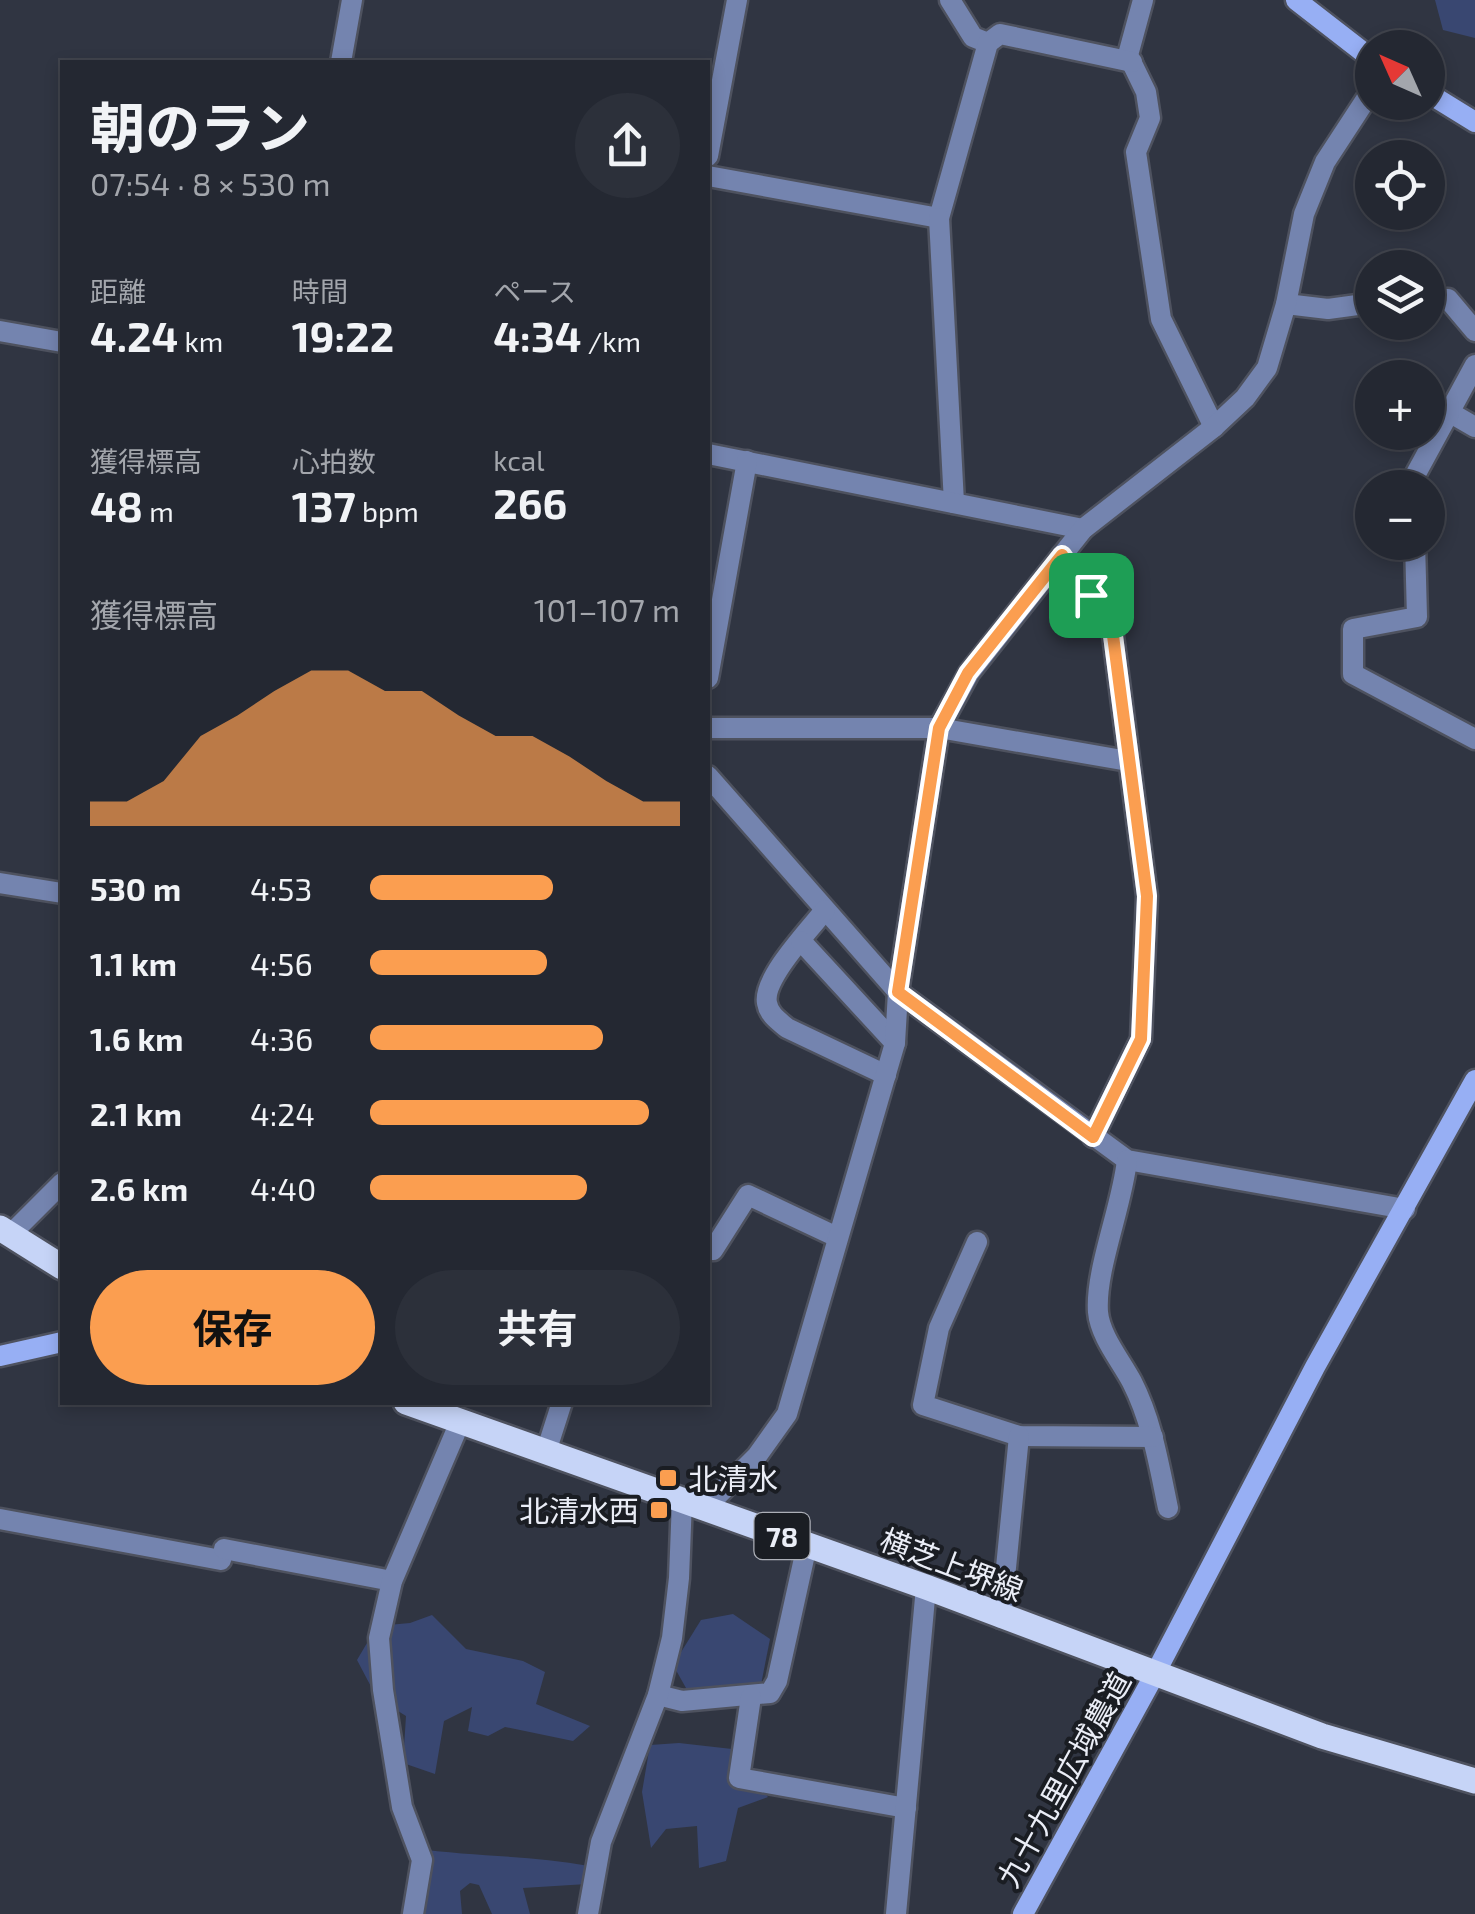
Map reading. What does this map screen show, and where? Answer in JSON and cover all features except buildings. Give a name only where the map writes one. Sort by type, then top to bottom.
[{"type":"main road","points":[[5,1232],[60,1266]]},
{"type":"main road","name":"横芝上堺線","points":[[414,1405],[926,1587],[1322,1736],[1475,1781]]},
{"type":"street","points":[[340,60],[352,0]]},
{"type":"street","points":[[710,145],[737,0]]},
{"type":"street","points":[[950,0],[973,37],[988,44]]},
{"type":"street","points":[[1143,0],[1128,56],[1146,92],[1150,118],[1136,152],[1161,320],[1214,427]]},
{"type":"street","points":[[1296,0],[1355,46]]},
{"type":"street","points":[[954,503],[939,218],[988,44],[1000,34],[1132,62]]},
{"type":"street","points":[[1445,103],[1475,122]]},
{"type":"street","points":[[588,1914],[601,1842],[658,1695],[672,1638],[694,1504],[757,1456],[786,1414],[895,1043],[898,992],[939,728],[968,673],[1082,529],[1214,427],[1245,398],[1268,368],[1304,214],[1326,162],[1355,117]]},
{"type":"street","points":[[710,176],[939,218]]},
{"type":"street","points":[[1445,298],[1475,330]]},
{"type":"street","points":[[1286,304],[1328,309],[1355,305]]},
{"type":"street","points":[[0,331],[60,342]]},
{"type":"street","points":[[1417,470],[1475,365]]},
{"type":"street","points":[[1449,412],[1475,427]]},
{"type":"street","points":[[710,454],[1082,529]]},
{"type":"street","points":[[710,667],[747,461]]},
{"type":"street","points":[[1062,555],[1112,628],[1147,896],[1141,1039],[1093,1137]]},
{"type":"street","points":[[1415,560],[1417,618],[1352,629],[1353,674],[1475,739]]},
{"type":"street","points":[[710,728],[939,728],[1128,761]]},
{"type":"street","points":[[710,778],[898,992],[1127,1160],[1405,1209]]},
{"type":"street","points":[[0,882],[60,893]]},
{"type":"street","points":[[826,910],[768,986],[767,1004],[773,1017],[787,1028],[886,1075]]},
{"type":"street","points":[[801,940],[895,1043]]},
{"type":"street","name":"九十九里広域農道","points":[[1024,1914],[1156,1672],[1314,1367],[1475,1080]]},
{"type":"street","points":[[1127,1160],[1120,1208],[1098,1290],[1098,1317],[1131,1381],[1153,1437],[1168,1508]]},
{"type":"street","points":[[5,1232],[60,1185]]},
{"type":"street","points":[[710,1249],[748,1196],[837,1237]]},
{"type":"street","points":[[977,1242],[940,1328],[924,1405],[1019,1436],[1153,1437]]},
{"type":"street","points":[[0,1356],[60,1342]]},
{"type":"street","points":[[546,1452],[561,1405]]},
{"type":"street","points":[[413,1914],[422,1860],[402,1807],[379,1638],[392,1581],[460,1422]]},
{"type":"street","points":[[1002,1618],[1019,1436]]},
{"type":"street","points":[[0,1519],[392,1581]]},
{"type":"street","points":[[658,1695],[682,1701],[751,1698],[770,1693],[777,1682],[808,1545]]},
{"type":"street","points":[[896,1914],[926,1587]]},
{"type":"street","points":[[751,1698],[739,1778],[906,1808]]},
{"type":"shaded area","points":[[1435,0],[1475,0],[1475,38],[1443,30]]},
{"type":"shaded area","points":[[733,1614],[770,1639],[757,1705],[690,1695],[673,1665],[701,1620]]},
{"type":"shaded area","points":[[432,1615],[466,1649],[523,1661],[545,1672],[536,1704],[590,1726],[573,1741],[505,1727],[488,1736],[468,1731],[472,1707],[444,1721],[435,1774],[403,1763],[406,1716],[377,1698],[357,1660],[377,1626],[410,1623]]},
{"type":"shaded area","points":[[679,1743],[732,1749],[729,1783],[756,1783],[768,1797],[738,1808],[726,1861],[699,1868],[697,1826],[666,1829],[651,1848],[642,1792],[650,1745]]},
{"type":"shaded area","points":[[413,1848],[589,1866],[587,1884],[523,1888],[530,1914],[492,1914],[479,1885],[470,1883],[460,1891],[462,1914],[405,1914]]},
{"type":"place","name":"北清水","points":[[668,1478]]},
{"type":"place","name":"北清水西","points":[[659,1510]]},
{"type":"route","points":[[1062,555],[1091,595],[1112,628],[1119,665],[1147,896],[1141,1039],[1093,1137],[898,992],[939,728],[968,673],[1062,555]]}]
